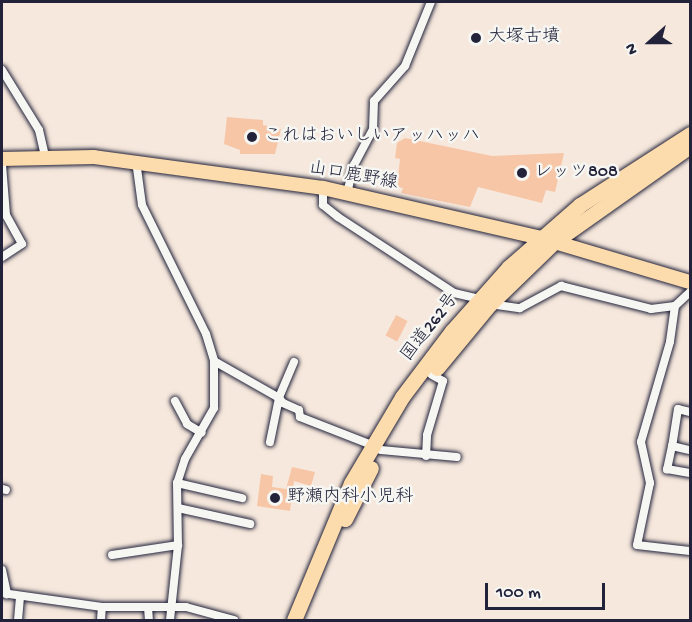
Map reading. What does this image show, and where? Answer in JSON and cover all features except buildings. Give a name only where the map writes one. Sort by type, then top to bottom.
[{"type":"highway","name":"国道262号","points":[[294,621],[329,529],[421,371],[485,301],[601,189],[690,134]]},
{"type":"highway","name":"国道262号","points":[[547,240],[690,146]]},
{"type":"highway","name":"国道262号","points":[[305,621],[337,536],[377,448],[485,301]]},
{"type":"main road","name":"山口鹿野線","points":[[2,159],[45,156],[136,161],[323,188],[547,240],[690,282]]},
{"type":"street","points":[[347,193],[354,165],[373,130],[374,101],[405,66],[431,2]]},
{"type":"street","points":[[2,70],[39,130],[45,156]]},
{"type":"street","points":[[136,161],[142,205],[206,334],[214,361],[214,408],[202,433],[185,459],[177,483],[178,545],[170,621]]},
{"type":"street","points":[[2,165],[2,201],[22,244],[2,257]]},
{"type":"street","points":[[323,188],[323,205],[453,293],[520,308],[561,286],[651,309],[675,306],[690,292]]},
{"type":"street","points":[[675,306],[670,342],[641,442],[650,483],[637,545],[690,551]]},
{"type":"street","points":[[214,361],[299,410],[300,417],[377,448],[426,456],[457,457]]},
{"type":"street","points":[[270,442],[279,398],[294,362]]},
{"type":"street","points":[[426,456],[427,435],[443,381],[432,375]]},
{"type":"street","points":[[175,401],[187,424],[202,433]]},
{"type":"street","points":[[690,411],[678,409],[667,469],[690,473]]},
{"type":"street","points":[[672,446],[690,450]]},
{"type":"street","points":[[177,483],[242,498]]},
{"type":"street","points":[[178,508],[250,524]]},
{"type":"street","points":[[112,555],[178,545]]},
{"type":"street","points":[[2,570],[4,593],[102,608],[171,606],[234,621]]},
{"type":"street","points":[[18,621],[20,596]]},
{"type":"street","points":[[148,607],[148,621]]},
{"type":"street","points":[[101,621],[102,608]]},
{"type":"place","name":"大塚古墳","points":[[476,38]]},
{"type":"place","name":"これはおいしいアッハッハ","points":[[252,137]]},
{"type":"place","name":"レッツ808","points":[[522,173]]},
{"type":"place","name":"野瀬内科小児科","points":[[275,498]]}]
